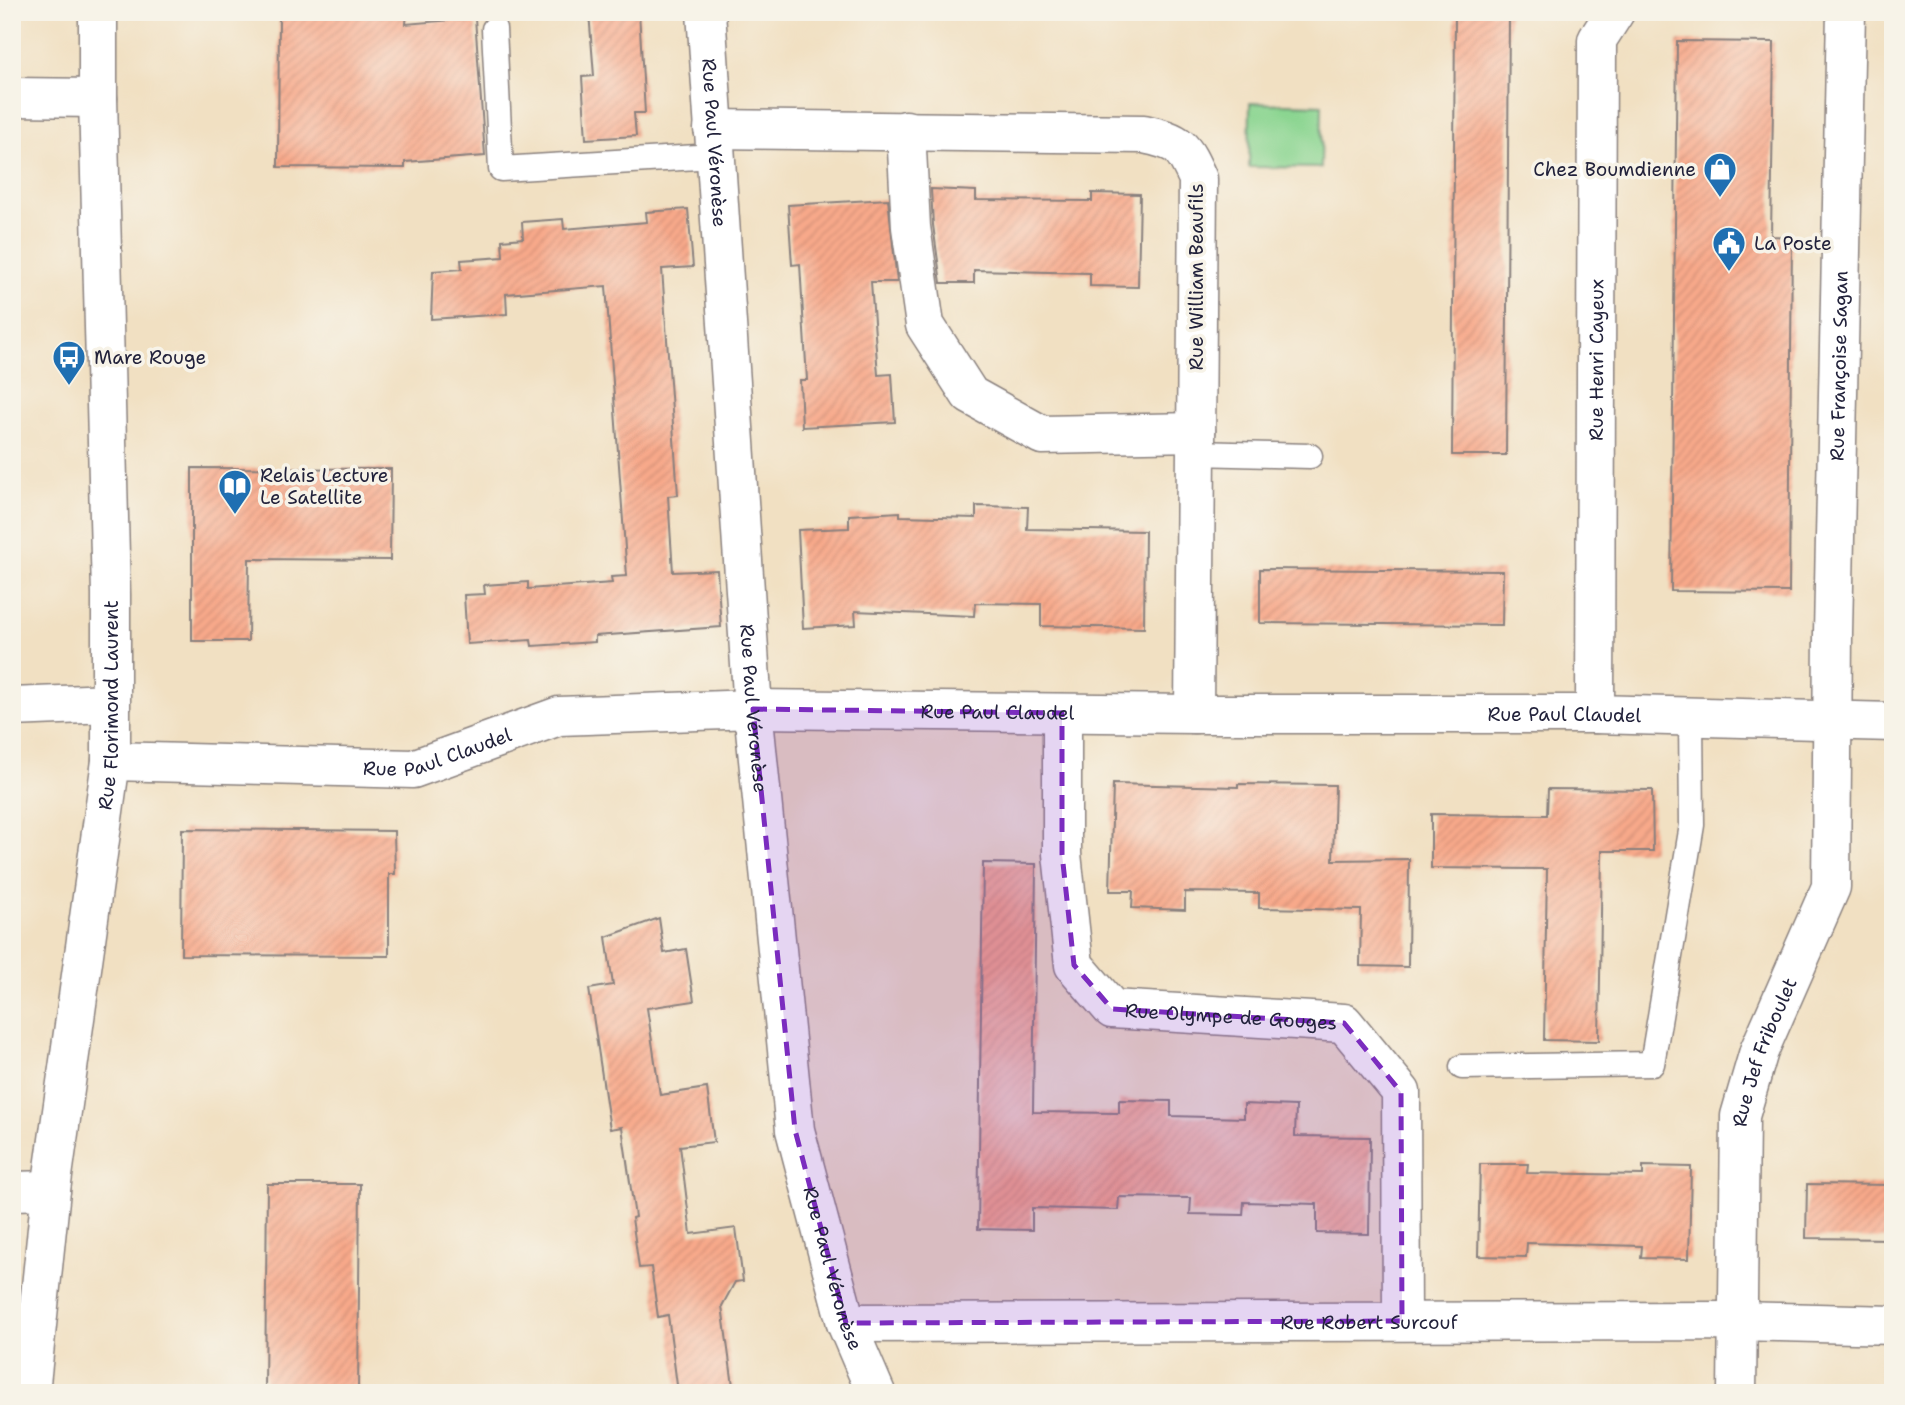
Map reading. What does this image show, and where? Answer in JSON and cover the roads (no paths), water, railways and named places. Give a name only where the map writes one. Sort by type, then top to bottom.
[{"type":"street","name":"Rue Florimond Laurent","points":[[30,1393],[51,1190],[111,761],[111,594],[98,12]]},
{"type":"street","name":"Rue Paul Véronèse","points":[[706,12],[753,709],[795,1130],[846,1323],[876,1393]]},
{"type":"street","name":"Rue Henri Cayeux","points":[[1595,714],[1597,40],[1615,12]]},
{"type":"street","name":"Rue Françoise Sagan","points":[[1832,721],[1846,12]]},
{"type":"street","points":[[12,97],[98,98]]},
{"type":"street","points":[[906,130],[911,228],[925,325],[970,395],[1042,435],[1196,442]]},
{"type":"street","name":"Rue William Beaufils","points":[[714,142],[906,130],[1144,134],[1167,139],[1185,150],[1198,179],[1194,714]]},
{"type":"street","points":[[12,707],[110,703]]},
{"type":"street","name":"Rue Paul Claudel","points":[[111,761],[413,769],[559,716],[753,709],[1194,714],[1595,714],[1893,722]]},
{"type":"street","name":"Rue Olympe de Gouges","points":[[1062,713],[1062,854],[1074,965],[1112,1009],[1344,1023],[1401,1092],[1402,1321]]},
{"type":"street","name":"Rue Jef Friboulet","points":[[1737,1393],[1740,1116],[1759,1051],[1831,887],[1832,721]]},
{"type":"street","points":[[12,1191],[51,1190]]},
{"type":"street","name":"Rue Robert Surcouf","points":[[846,1323],[1736,1321],[1893,1325]]},
{"type":"lane","points":[[494,29],[500,169],[714,142]]},
{"type":"lane","points":[[1196,442],[1310,456]]},
{"type":"lane","points":[[1462,1067],[1652,1064],[1692,825],[1691,717]]},
{"type":"place","name":"Chez Boumdienne","points":[[1720,199]]},
{"type":"place","name":"La Poste","points":[[1729,273]]},
{"type":"place","name":"Mare Rouge","points":[[69,387]]},
{"type":"place","name":"Relais Lecture Le Satellite","points":[[235,516]]}]
